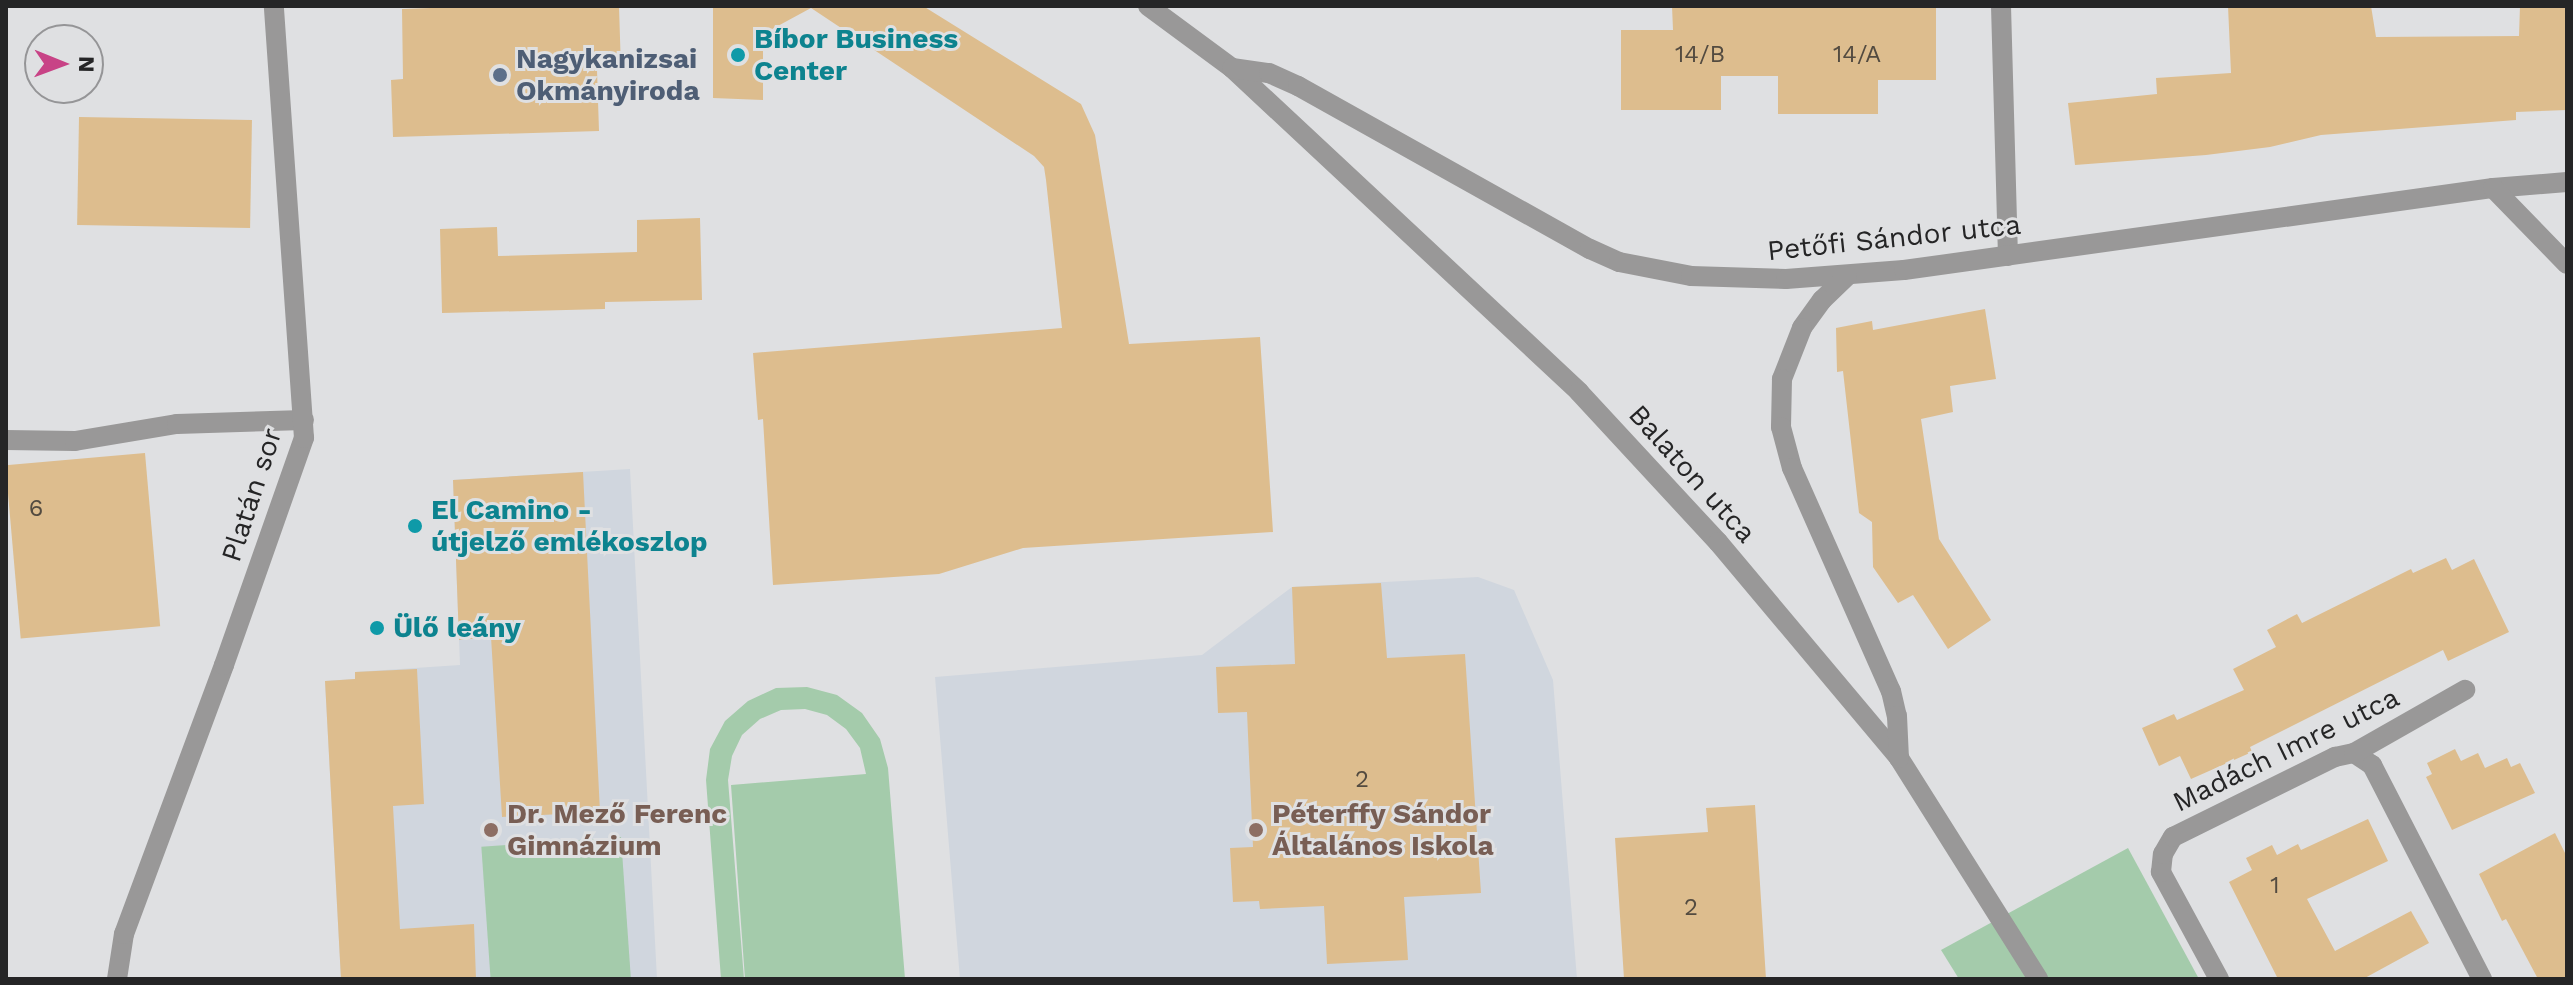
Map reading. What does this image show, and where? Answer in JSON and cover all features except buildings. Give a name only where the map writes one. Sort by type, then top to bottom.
[{"type":"street","name":"Platán sor","points":[[117,979],[124,934],[301,452],[304,420],[274,6]]},
{"type":"street","name":"Petőfi Sándor utca","points":[[1148,6],[1232,68],[1269,73],[1298,86],[1590,249],[1619,262],[1650,270],[1732,279],[1847,276],[2493,188],[2567,182]]},
{"type":"street","points":[[2001,6],[2008,256]]},
{"type":"street","name":"Balaton utca","points":[[1232,68],[1579,392],[1718,542],[1899,758],[2038,979]]},
{"type":"street","points":[[2493,188],[2567,264]]},
{"type":"street","points":[[1847,276],[1822,300],[1802,328],[1782,379],[1781,427],[1792,468],[1891,691],[1897,716],[1899,758]]},
{"type":"street","points":[[6,440],[75,441],[177,424],[304,420]]},
{"type":"street","name":"Madách Imre utca","points":[[2219,979],[2161,872],[2163,854],[2173,837],[2335,757],[2354,753],[2465,690]]},
{"type":"street","points":[[2354,753],[2372,765],[2482,979]]},
{"type":"shaded area","name":"Dr. Mező Ferenc Gimnázium","points":[[630,469],[657,979],[341,979],[325,681],[355,679],[355,672],[460,665],[453,480]]},
{"type":"shaded area","name":"Péterffy Sándor Általános Iskola","points":[[1478,577],[1514,590],[1553,680],[1577,979],[960,979],[935,677],[1202,655],[1292,587]]},
{"type":"green space","points":[[807,687],[837,695],[862,713],[880,739],[888,768],[905,979],[745,979],[731,785],[866,774],[860,748],[846,729],[827,715],[805,709],[781,710],[760,719],[742,735],[732,756],[728,780],[744,979],[721,979],[706,780],[710,749],[725,721],[748,701],[776,688]]},
{"type":"green space","points":[[621,837],[631,979],[491,979],[481,847]]},
{"type":"green space","points":[[2128,848],[2199,979],[1959,979],[1941,950]]},
{"type":"place","name":"Bíbor Business Center","points":[[738,55]]},
{"type":"place","name":"Nagykanizsai Okmányiroda","points":[[500,75]]},
{"type":"place","name":"El Camino - útjelző emlékoszlop","points":[[415,526]]},
{"type":"place","name":"Ülő leány","points":[[377,628]]},
{"type":"place","name":"Dr. Mező Ferenc Gimnázium","points":[[491,830]]},
{"type":"place","name":"Péterffy Sándor Általános Iskola","points":[[1256,830]]}]
